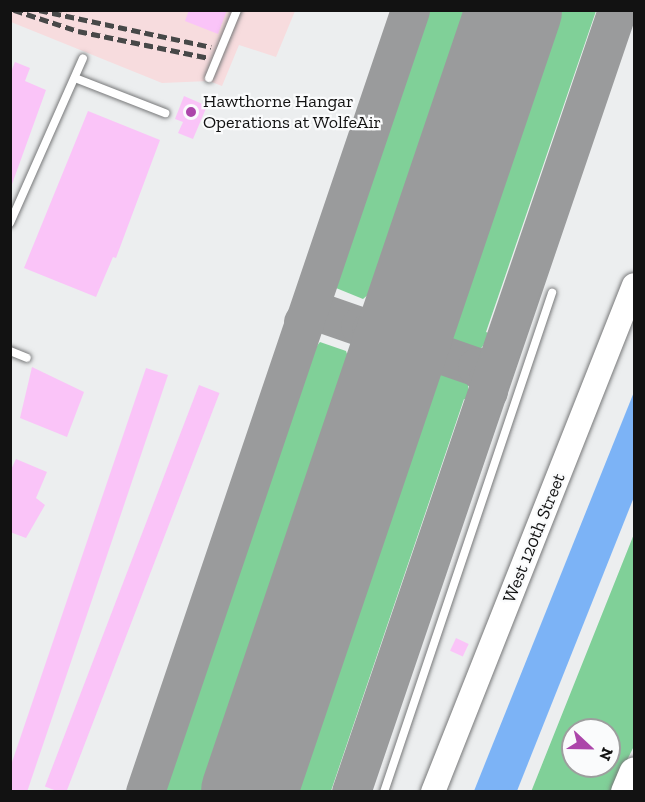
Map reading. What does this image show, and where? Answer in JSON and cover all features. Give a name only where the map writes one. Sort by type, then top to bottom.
[{"type":"highway","points":[[626,792],[634,773]]},
{"type":"main road","name":"West 120th Street","points":[[433,792],[630,310],[634,285]]},
{"type":"lane","points":[[209,78],[237,10]]},
{"type":"lane","points":[[10,223],[83,58]]},
{"type":"lane","points":[[75,78],[165,113]]},
{"type":"lane","points":[[384,792],[552,293]]},
{"type":"lane","points":[[10,351],[27,358]]},
{"type":"shaded area","points":[[10,11],[295,11],[276,57],[239,45],[222,86],[209,81],[162,83],[11,22]]},
{"type":"green space","points":[[556,10],[596,11],[486,332],[491,334],[480,350],[462,348],[444,340],[439,330],[447,328]]},
{"type":"green space","points":[[424,11],[470,11],[375,289],[363,299],[336,288],[334,275]]},
{"type":"green space","points":[[320,342],[346,351],[350,363],[205,791],[160,791],[307,358]]},
{"type":"green space","points":[[435,365],[467,377],[470,401],[464,399],[331,791],[290,791],[430,380],[422,377]]},
{"type":"green space","points":[[634,534],[634,746],[621,773],[621,718],[561,718],[561,778],[618,778],[612,791],[531,792]]},
{"type":"water","points":[[634,392],[634,497],[517,791],[474,791]]},
{"type":"building","points":[[189,10],[227,10],[218,34],[185,21]]},
{"type":"building","points":[[15,62],[30,68],[25,81],[46,90],[11,187],[10,74]]},
{"type":"building","name":"Hawthorne Hangar Operations at WolfeAir","points":[[184,96],[207,106],[193,139],[178,133],[183,122],[175,119]]},
{"type":"building","points":[[88,111],[160,140],[116,258],[113,257],[96,297],[24,268]]},
{"type":"building","points":[[32,367],[84,392],[67,437],[20,418]]},
{"type":"building","points":[[146,368],[168,375],[27,792],[10,792],[10,768]]},
{"type":"building","points":[[199,385],[220,393],[66,792],[45,786]]},
{"type":"building","points":[[16,459],[47,472],[36,498],[45,505],[26,538],[10,532],[10,472]]},
{"type":"building","points":[[456,638],[469,644],[463,657],[450,651]]},
{"type":"taxiway","points":[[145,792],[410,10]]},
{"type":"taxiway","points":[[351,792],[617,10]]},
{"type":"taxiway","points":[[360,326],[389,329],[413,307]]},
{"type":"taxiway","points":[[303,322],[314,313],[322,313],[477,367],[488,378],[488,391]]},
{"type":"taxiway","points":[[371,330],[388,346],[391,372]]},
{"type":"runway","points":[[249,792],[514,10]]},
{"type":"railway","points":[[14,10],[78,31],[209,58]]},
{"type":"railway","points":[[39,10],[211,47]]},
{"type":"place","name":"Hawthorne Hangar Operations at WolfeAir","points":[[191,112]]}]
